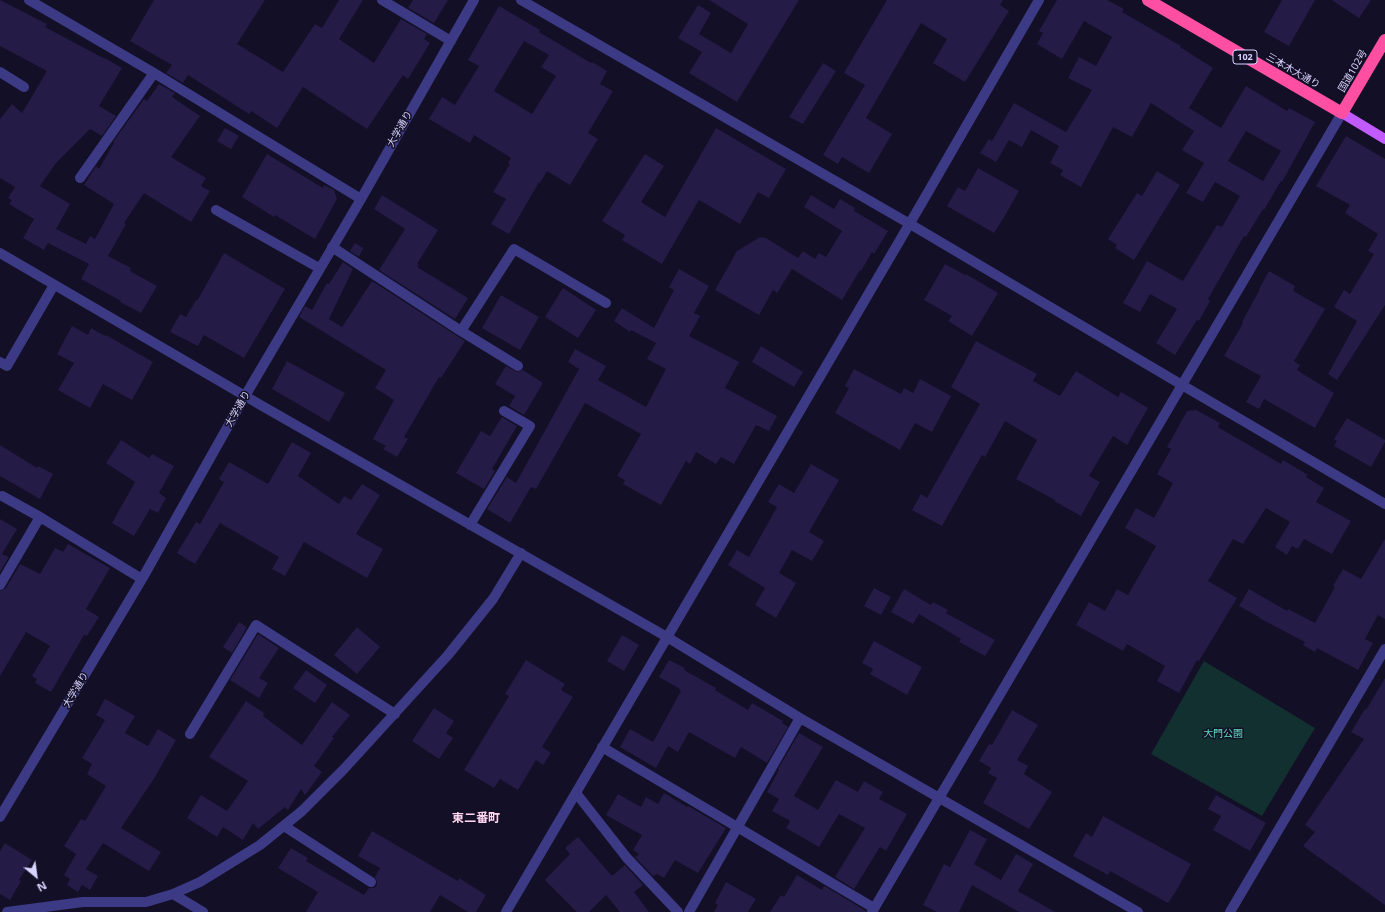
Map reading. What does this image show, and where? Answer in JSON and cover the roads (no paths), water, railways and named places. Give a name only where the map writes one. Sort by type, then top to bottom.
[{"type":"highway","name":"三本木大通り","points":[[1148,0],[1342,113]]},
{"type":"highway","name":"国道102号","points":[[1342,113],[1385,40]]},
{"type":"main road","name":"三本木大通り","points":[[1342,113],[1385,139]]},
{"type":"street","points":[[29,0],[154,73],[361,199]]},
{"type":"street","points":[[382,0],[450,41]]},
{"type":"street","name":"大学通り","points":[[1,813],[142,579],[245,396],[361,199],[474,0]]},
{"type":"street","points":[[522,0],[910,224],[1385,504]]},
{"type":"street","points":[[506,912],[910,224],[1039,0]]},
{"type":"street","points":[[0,72],[24,87]]},
{"type":"street","points":[[80,178],[154,73]]},
{"type":"street","points":[[602,747],[873,910],[1342,113]]},
{"type":"street","points":[[216,210],[319,268]]},
{"type":"street","points":[[332,247],[461,331],[518,366]]},
{"type":"street","points":[[461,331],[514,249],[606,303]]},
{"type":"street","points":[[0,253],[245,396],[667,637],[800,718],[1138,912]]},
{"type":"street","points":[[0,362],[7,366],[54,285]]},
{"type":"street","points":[[470,525],[530,426],[504,411]]},
{"type":"street","points":[[2,496],[40,517],[142,579]]},
{"type":"street","points":[[0,585],[40,517]]},
{"type":"street","points":[[7,912],[83,902],[146,902],[173,894],[200,882],[253,849],[302,811],[395,714],[448,655],[493,599],[521,553]]},
{"type":"street","points":[[190,734],[256,625],[395,714]]},
{"type":"street","points":[[1230,912],[1385,649]]},
{"type":"street","points":[[688,912],[800,718]]},
{"type":"street","points":[[576,793],[627,858],[678,912]]},
{"type":"street","points":[[284,826],[371,882]]},
{"type":"street","points":[[173,894],[203,912]]},
{"type":"district","name":"東二番町","points":[[476,819]]},
{"type":"park label","name":"大門公園","points":[[1223,734]]}]
